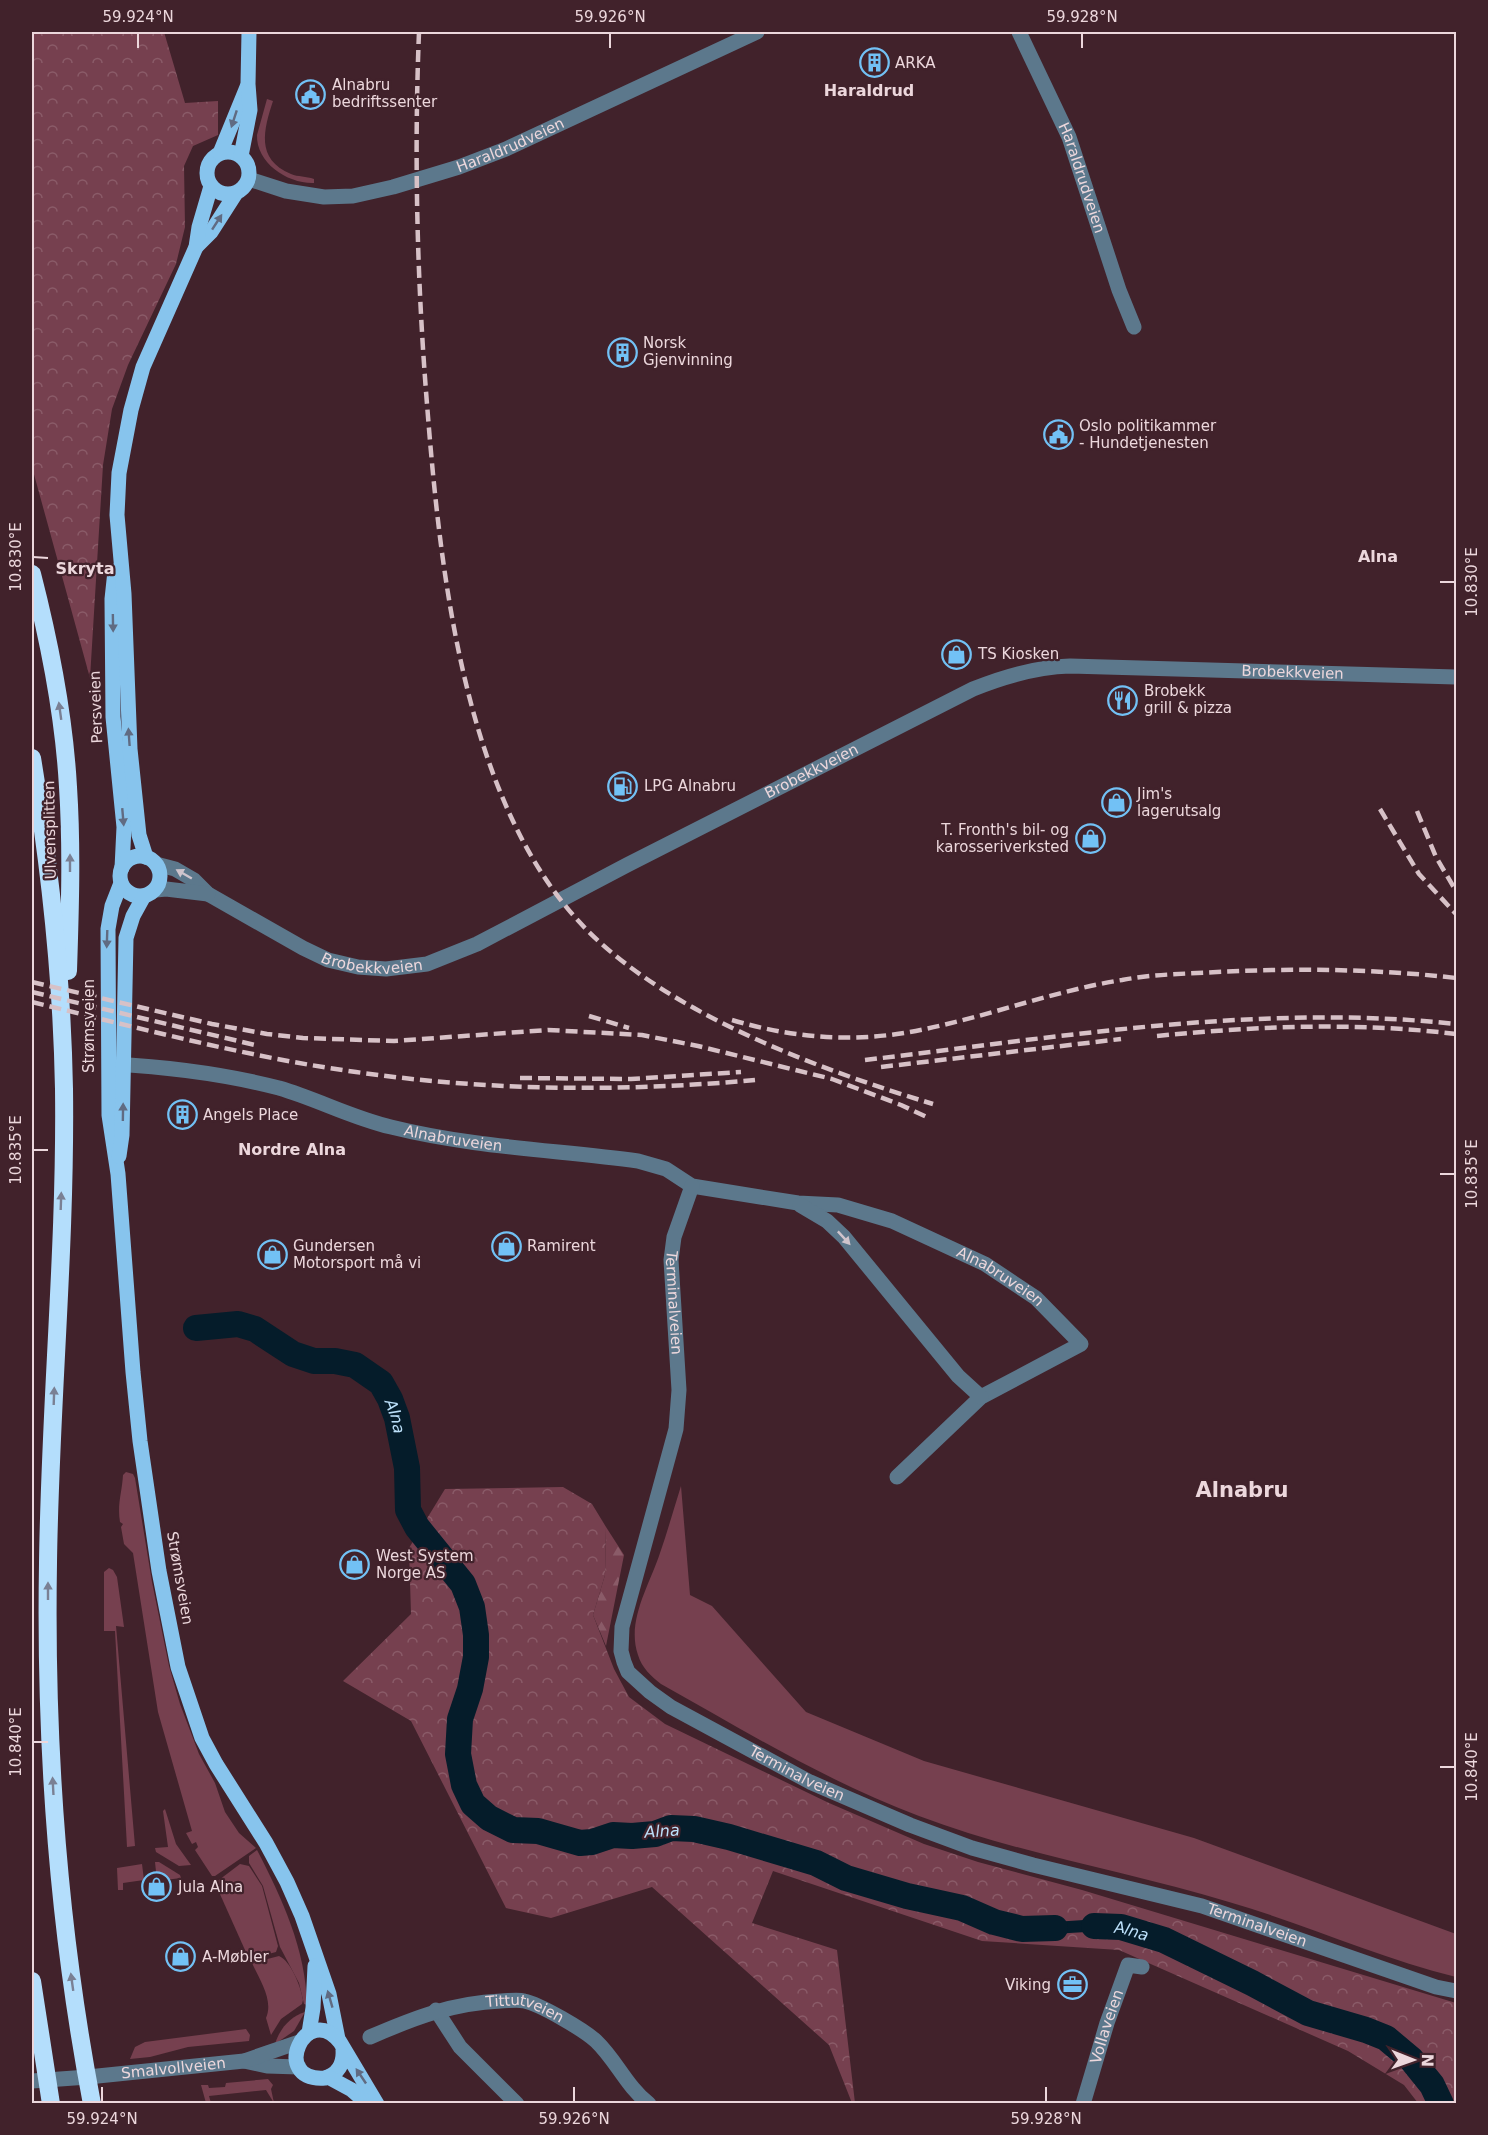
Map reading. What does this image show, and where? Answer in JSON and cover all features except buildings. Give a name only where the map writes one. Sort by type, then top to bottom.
[{"type":"highway","name":"Ulvensplitten","points":[[32,574],[56,683],[68,785],[70,891],[64,1089]]},
{"type":"highway","points":[[32,758],[53,915],[64,1089],[48,1563],[49,1708],[56,1844],[76,2009],[92,2103]]},
{"type":"highway","points":[[32,1981],[51,2103]]},
{"type":"highway","points":[[87,2078],[100,2103]]},
{"type":"main road","points":[[241,156],[250,110],[249,32]]},
{"type":"main road","points":[[220,153],[231,152],[241,156],[248,166],[249,179],[244,188],[236,193],[222,194],[211,186],[207,176],[208,165],[220,153],[248,84]]},
{"type":"main road","name":"Persveien","points":[[122,875],[124,827],[115,747],[112,688],[112,599],[118,544],[119,473],[143,367],[196,247],[199,227],[211,186]]},
{"type":"main road","name":"Persveien","points":[[196,247],[211,232],[236,193]]},
{"type":"main road","name":"Persveien","points":[[118,544],[124,594],[131,761],[140,835],[151,860]]},
{"type":"main road","points":[[135,857],[151,860],[159,868],[160,880],[150,893],[130,894],[122,875],[129,859],[135,857]]},
{"type":"main road","name":"Strømsveien","points":[[122,875],[112,906],[108,930],[109,1115],[118,1171],[129,1329],[140,1441],[159,1571],[178,1667],[202,1738],[278,1864],[302,1916],[315,1960],[329,1994],[340,2044],[377,2103]]},
{"type":"main road","name":"Strømsveien","points":[[118,1171],[122,1135],[126,938],[133,916],[150,893]]},
{"type":"main road","name":"Strømsveien","points":[[304,2038],[314,2008],[315,1960]]},
{"type":"main road","points":[[322,2031],[333,2035],[340,2044],[344,2057],[339,2069],[328,2078],[309,2076],[299,2067],[296,2052],[304,2038],[322,2031]]},
{"type":"main road","points":[[328,2078],[352,2090],[368,2103]]},
{"type":"street","name":"Haraldrudveien","points":[[249,179],[285,191],[324,197],[353,196],[393,187],[433,175],[522,142],[757,32]]},
{"type":"street","name":"Haraldrudveien","points":[[1019,32],[1069,137],[1119,290],[1134,327]]},
{"type":"street","name":"Brobekkveien","points":[[150,893],[166,889],[208,894],[328,960],[372,969],[415,967],[441,960],[477,944],[966,693],[1011,675],[1050,667],[1070,666],[1456,676]]},
{"type":"street","name":"Brobekkveien","points":[[151,860],[175,869],[194,880],[208,894]]},
{"type":"street","name":"Alnabruveien","points":[[107,1064],[174,1069],[248,1081],[280,1089],[388,1126],[424,1134],[643,1162],[666,1169],[692,1186],[798,1203],[838,1205],[892,1221],[985,1264],[1036,1298],[1081,1344],[981,1397],[897,1477]]},
{"type":"street","name":"Terminalveien","points":[[692,1186],[674,1237],[671,1260],[678,1362],[677,1420],[622,1627],[621,1651],[628,1672],[671,1707],[759,1755],[810,1782],[910,1825],[992,1854],[1202,1906],[1436,1987],[1456,1991]]},
{"type":"street","name":"Alnabruveien","points":[[798,1203],[827,1221],[844,1237],[958,1376],[981,1397]]},
{"type":"street","name":"Vollaveien","points":[[1083,2103],[1107,2023],[1128,1965],[1142,1966]]},
{"type":"street","name":"Tittutveien","points":[[370,2037],[436,2010],[490,2002],[525,2001],[553,2013],[594,2039],[612,2058],[639,2096],[649,2103]]},
{"type":"street","points":[[436,2010],[460,2047],[517,2103]]},
{"type":"street","name":"Smalvollveien","points":[[32,2081],[244,2061],[304,2038]]},
{"type":"street","name":"Smalvollveien","points":[[244,2061],[267,2066],[299,2067]]},
{"type":"green space","points":[[32,32],[164,32],[185,103],[218,101],[218,135],[193,146],[184,166],[185,227],[176,264],[128,365],[112,409],[103,465],[90,678],[32,467]]},
{"type":"green space","points":[[267,99],[273,101],[265,132],[267,152],[280,168],[291,174],[314,179],[314,183],[284,176],[268,163],[262,154],[257,135]]},
{"type":"green space","points":[[126,1472],[133,1474],[135,1478],[152,1582],[169,1666],[180,1704],[199,1754],[215,1783],[225,1812],[239,1833],[256,1848],[215,1876],[212,1876],[195,1850],[198,1847],[196,1842],[192,1844],[186,1833],[192,1831],[158,1712],[133,1553],[124,1544],[121,1527],[123,1524],[120,1522],[120,1498],[123,1475]]},
{"type":"green space","points":[[681,1486],[690,1595],[712,1606],[806,1712],[924,1761],[1194,1838],[1456,1934],[1456,1977],[1229,1902],[1034,1852],[919,1816],[820,1772],[661,1684],[647,1671],[640,1660],[635,1642],[635,1629],[641,1603],[660,1553]]},
{"type":"green space","points":[[563,1487],[592,1504],[606,1527],[605,1575],[593,1615],[614,1669],[629,1697],[665,1724],[829,1803],[924,1844],[1456,2003],[1456,2103],[1418,2103],[1404,2085],[1348,2051],[1119,1950],[982,1941],[773,1871],[752,1923],[837,1950],[855,2103],[852,2103],[829,2045],[652,1887],[551,1918],[506,1908],[411,1721],[343,1681],[411,1614],[409,1548],[445,1489]]},
{"type":"green space","points":[[606,1527],[624,1555],[606,1646],[593,1615],[605,1575]]},
{"type":"green space","points":[[109,1568],[117,1577],[124,1627],[116,1626],[135,1846],[127,1847],[115,1631],[104,1631],[104,1572]]},
{"type":"green space","points":[[165,1809],[176,1844],[191,1865],[179,1866],[156,1852],[155,1848],[168,1847],[163,1811]]},
{"type":"green space","points":[[257,1850],[291,1925],[302,1964],[307,2005],[304,2004],[299,1983],[280,1947],[263,1886],[249,1863],[249,1856]]},
{"type":"green space","points":[[155,1862],[159,1862],[180,1875],[181,1878],[157,1881]]},
{"type":"green space","points":[[142,1864],[144,1880],[123,1883],[123,1890],[118,1890],[117,1868]]},
{"type":"green space","points":[[240,1864],[249,1866],[262,1886],[278,1946],[276,1952],[249,1959],[215,1883]]},
{"type":"green space","points":[[279,1956],[288,1963],[298,1982],[303,2000],[302,2004],[281,2019],[271,2035],[266,2018],[267,1997],[252,1963]]},
{"type":"green space","points":[[305,2012],[294,2031],[275,2044],[286,2024]]},
{"type":"green space","points":[[246,2029],[250,2035],[249,2041],[188,2047],[150,2057],[130,2059],[135,2047],[145,2042]]},
{"type":"green space","points":[[268,2079],[273,2085],[271,2089],[274,2103],[266,2090],[209,2096],[211,2103],[206,2103],[201,2085],[208,2085],[209,2088],[225,2087],[226,2083]]},
{"type":"water","name":"Alna","points":[[1084,1920],[1129,1923],[1126,1935],[1086,1932],[1021,1936],[1023,1924]]},
{"type":"waterway","name":"Alna","points":[[196,1328],[238,1324],[255,1329],[293,1354],[314,1361],[335,1361],[355,1365],[381,1383],[397,1418],[407,1468],[408,1510],[417,1527],[463,1584],[472,1607],[476,1657],[470,1689],[460,1719],[458,1754],[464,1785],[473,1804],[489,1818],[513,1830],[538,1831],[580,1843],[592,1842],[613,1835],[655,1834],[671,1828],[694,1829],[816,1863],[846,1878],[907,1896],[962,1908],[994,1922],[1022,1929],[1055,1928]]},
{"type":"waterway","name":"Alna","points":[[1094,1926],[1121,1927],[1164,1940],[1308,2013],[1386,2038],[1411,2059],[1432,2085],[1441,2104]]},
{"type":"railway","points":[[419,32],[417,125],[419,264],[427,404],[440,539],[451,610],[466,682],[486,752],[512,818],[545,878],[586,929],[621,960],[660,988],[748,1036],[795,1056],[933,1104]]},
{"type":"railway","points":[[1380,809],[1419,874],[1456,914]]},
{"type":"railway","points":[[1417,811],[1436,857],[1456,891]]},
{"type":"railway","points":[[732,1020],[793,1034],[834,1037],[876,1036],[953,1023],[1065,992],[1145,976],[1307,970],[1367,971],[1456,978]]},
{"type":"railway","points":[[32,982],[212,1024],[303,1038],[394,1041],[548,1030],[642,1035],[698,1046],[832,1079],[929,1118]]},
{"type":"railway","points":[[32,992],[255,1045]]},
{"type":"railway","points":[[32,1002],[234,1050],[315,1066],[406,1078],[556,1088],[705,1084],[755,1080]]},
{"type":"railway","points":[[589,1016],[629,1028]]},
{"type":"railway","points":[[865,1060],[1086,1033],[1234,1020],[1382,1019],[1456,1024]]},
{"type":"railway","points":[[1157,1036],[1307,1027],[1382,1028],[1456,1034]]},
{"type":"railway","points":[[881,1067],[1121,1039]]},
{"type":"railway","points":[[520,1078],[631,1079],[741,1072]]},
{"type":"place","name":"ARKA","points":[[874,63]]},
{"type":"place","name":"Alnabru bedriftssenter","points":[[311,94]]},
{"type":"place","name":"Norsk Gjenvinning","points":[[622,352]]},
{"type":"place","name":"Oslo politikammer - Hundetjenesten","points":[[1058,435]]},
{"type":"place","name":"TS Kiosken","points":[[957,654]]},
{"type":"place","name":"Brobekk grill & pizza","points":[[1123,700]]},
{"type":"place","name":"LPG Alnabru","points":[[623,786]]},
{"type":"place","name":"Jim's lagerutsalg","points":[[1116,803]]},
{"type":"place","name":"T. Fronth's bil- og karosseriverksted","points":[[1090,839]]},
{"type":"place","name":"Angels Place","points":[[182,1115]]},
{"type":"place","name":"Ramirent","points":[[506,1246]]},
{"type":"place","name":"Gundersen Motorsport må vi","points":[[272,1255]]},
{"type":"place","name":"West System Norge AS","points":[[355,1565]]},
{"type":"place","name":"Jula Alna","points":[[157,1887]]},
{"type":"place","name":"A-Møbler","points":[[181,1957]]},
{"type":"place","name":"Viking","points":[[1072,1985]]},
{"type":"district","name":"Haraldrud","points":[[869,90]]},
{"type":"district","name":"Alna","points":[[1378,556]]},
{"type":"district","name":"Skryta","points":[[85,568]]},
{"type":"district","name":"Nordre Alna","points":[[292,1149]]},
{"type":"district","name":"Alnabru","points":[[1242,1490]]}]
